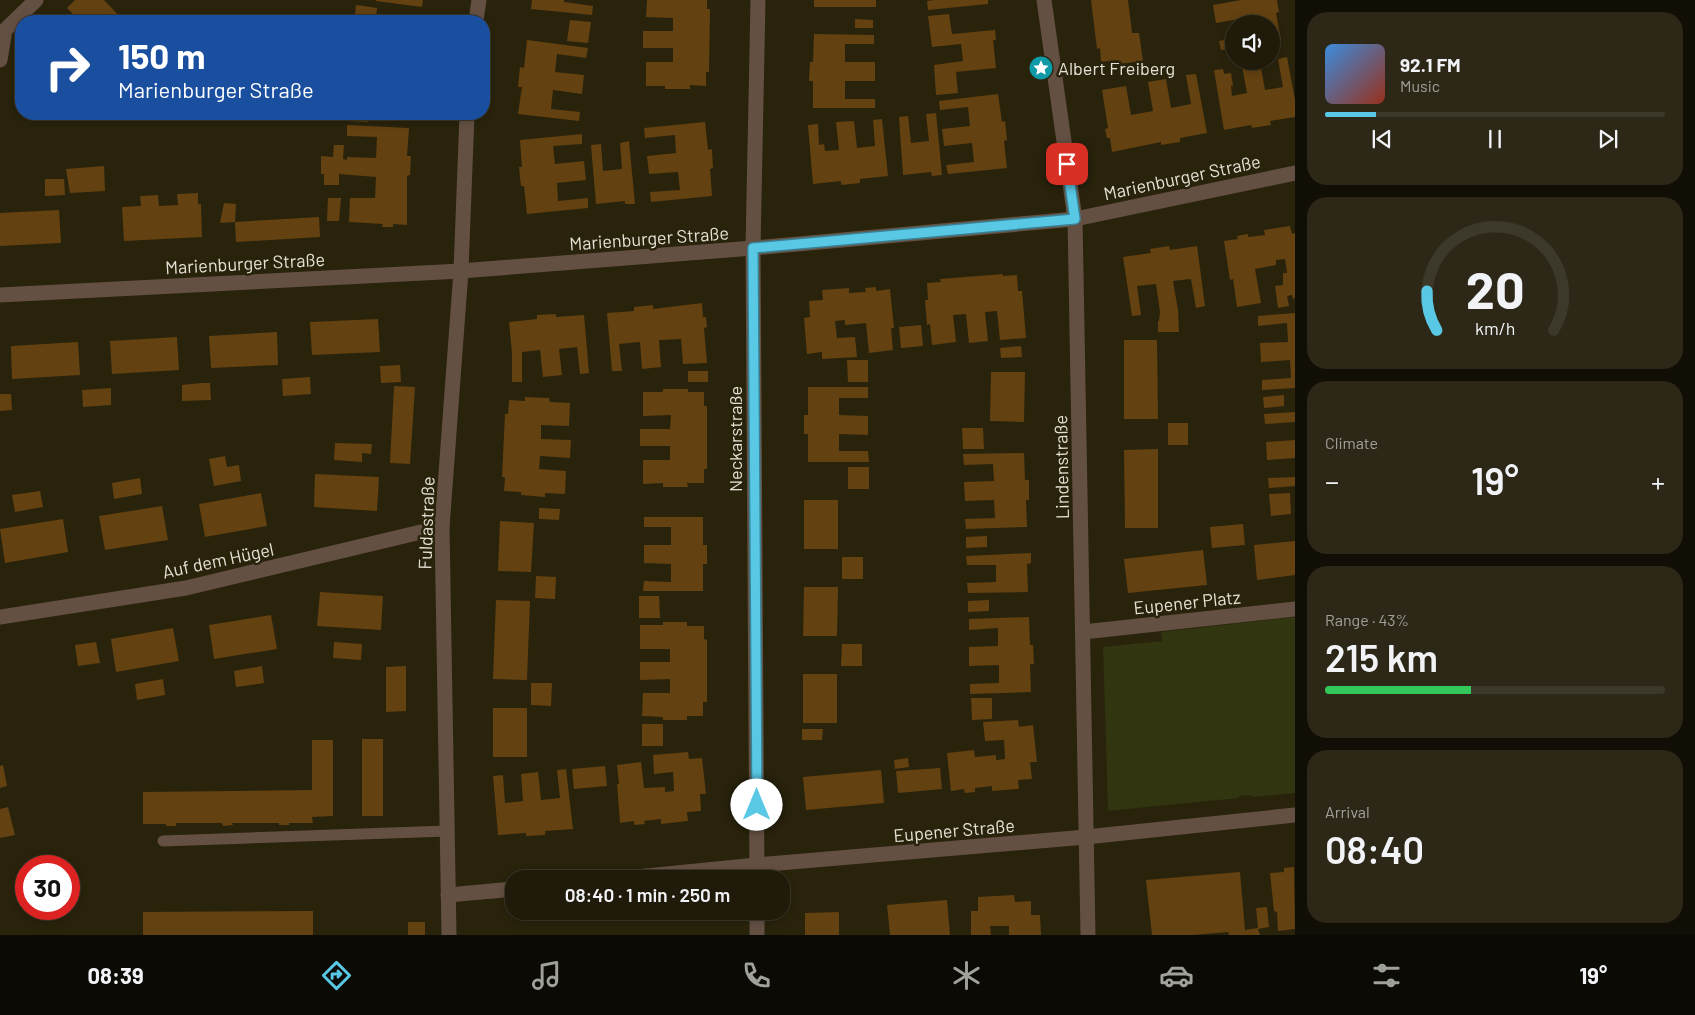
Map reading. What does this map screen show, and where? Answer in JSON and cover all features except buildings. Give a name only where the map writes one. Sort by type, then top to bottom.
[{"type":"street","points":[[20,15],[36,0]]},
{"type":"street","points":[[477,15],[479,0]]},
{"type":"street","name":"Neckarstraße","points":[[757,870],[753,248],[758,0]]},
{"type":"street","name":"Lindenstraße","points":[[1044,0],[1075,219],[1088,935]]},
{"type":"street","points":[[0,60],[5,30],[15,20]]},
{"type":"street","name":"Fuldastraße","points":[[449,935],[442,527],[461,271],[467,120]]},
{"type":"street","name":"Marienburger Straße","points":[[0,295],[461,271],[753,248],[1075,219],[1295,173]]},
{"type":"street","name":"Auf dem Hügel","points":[[0,617],[186,588],[442,527]]},
{"type":"street","name":"Eupener Platz","points":[[1083,632],[1295,609]]},
{"type":"street","name":"Eupener Straße","points":[[776,870],[1295,815]]},
{"type":"street","points":[[448,895],[505,890]]},
{"type":"street","points":[[757,920],[757,935]]},
{"type":"lane","points":[[163,841],[447,831]]},
{"type":"green space","points":[[1295,617],[1295,793],[1253,797],[1252,795],[1239,796],[1239,798],[1107,811],[1103,647],[1162,641],[1161,632]]},
{"type":"place","name":"Albert Freiberg","points":[[1041,68]]},
{"type":"route","points":[[757,805],[753,248],[1075,219],[1067,164]]}]
